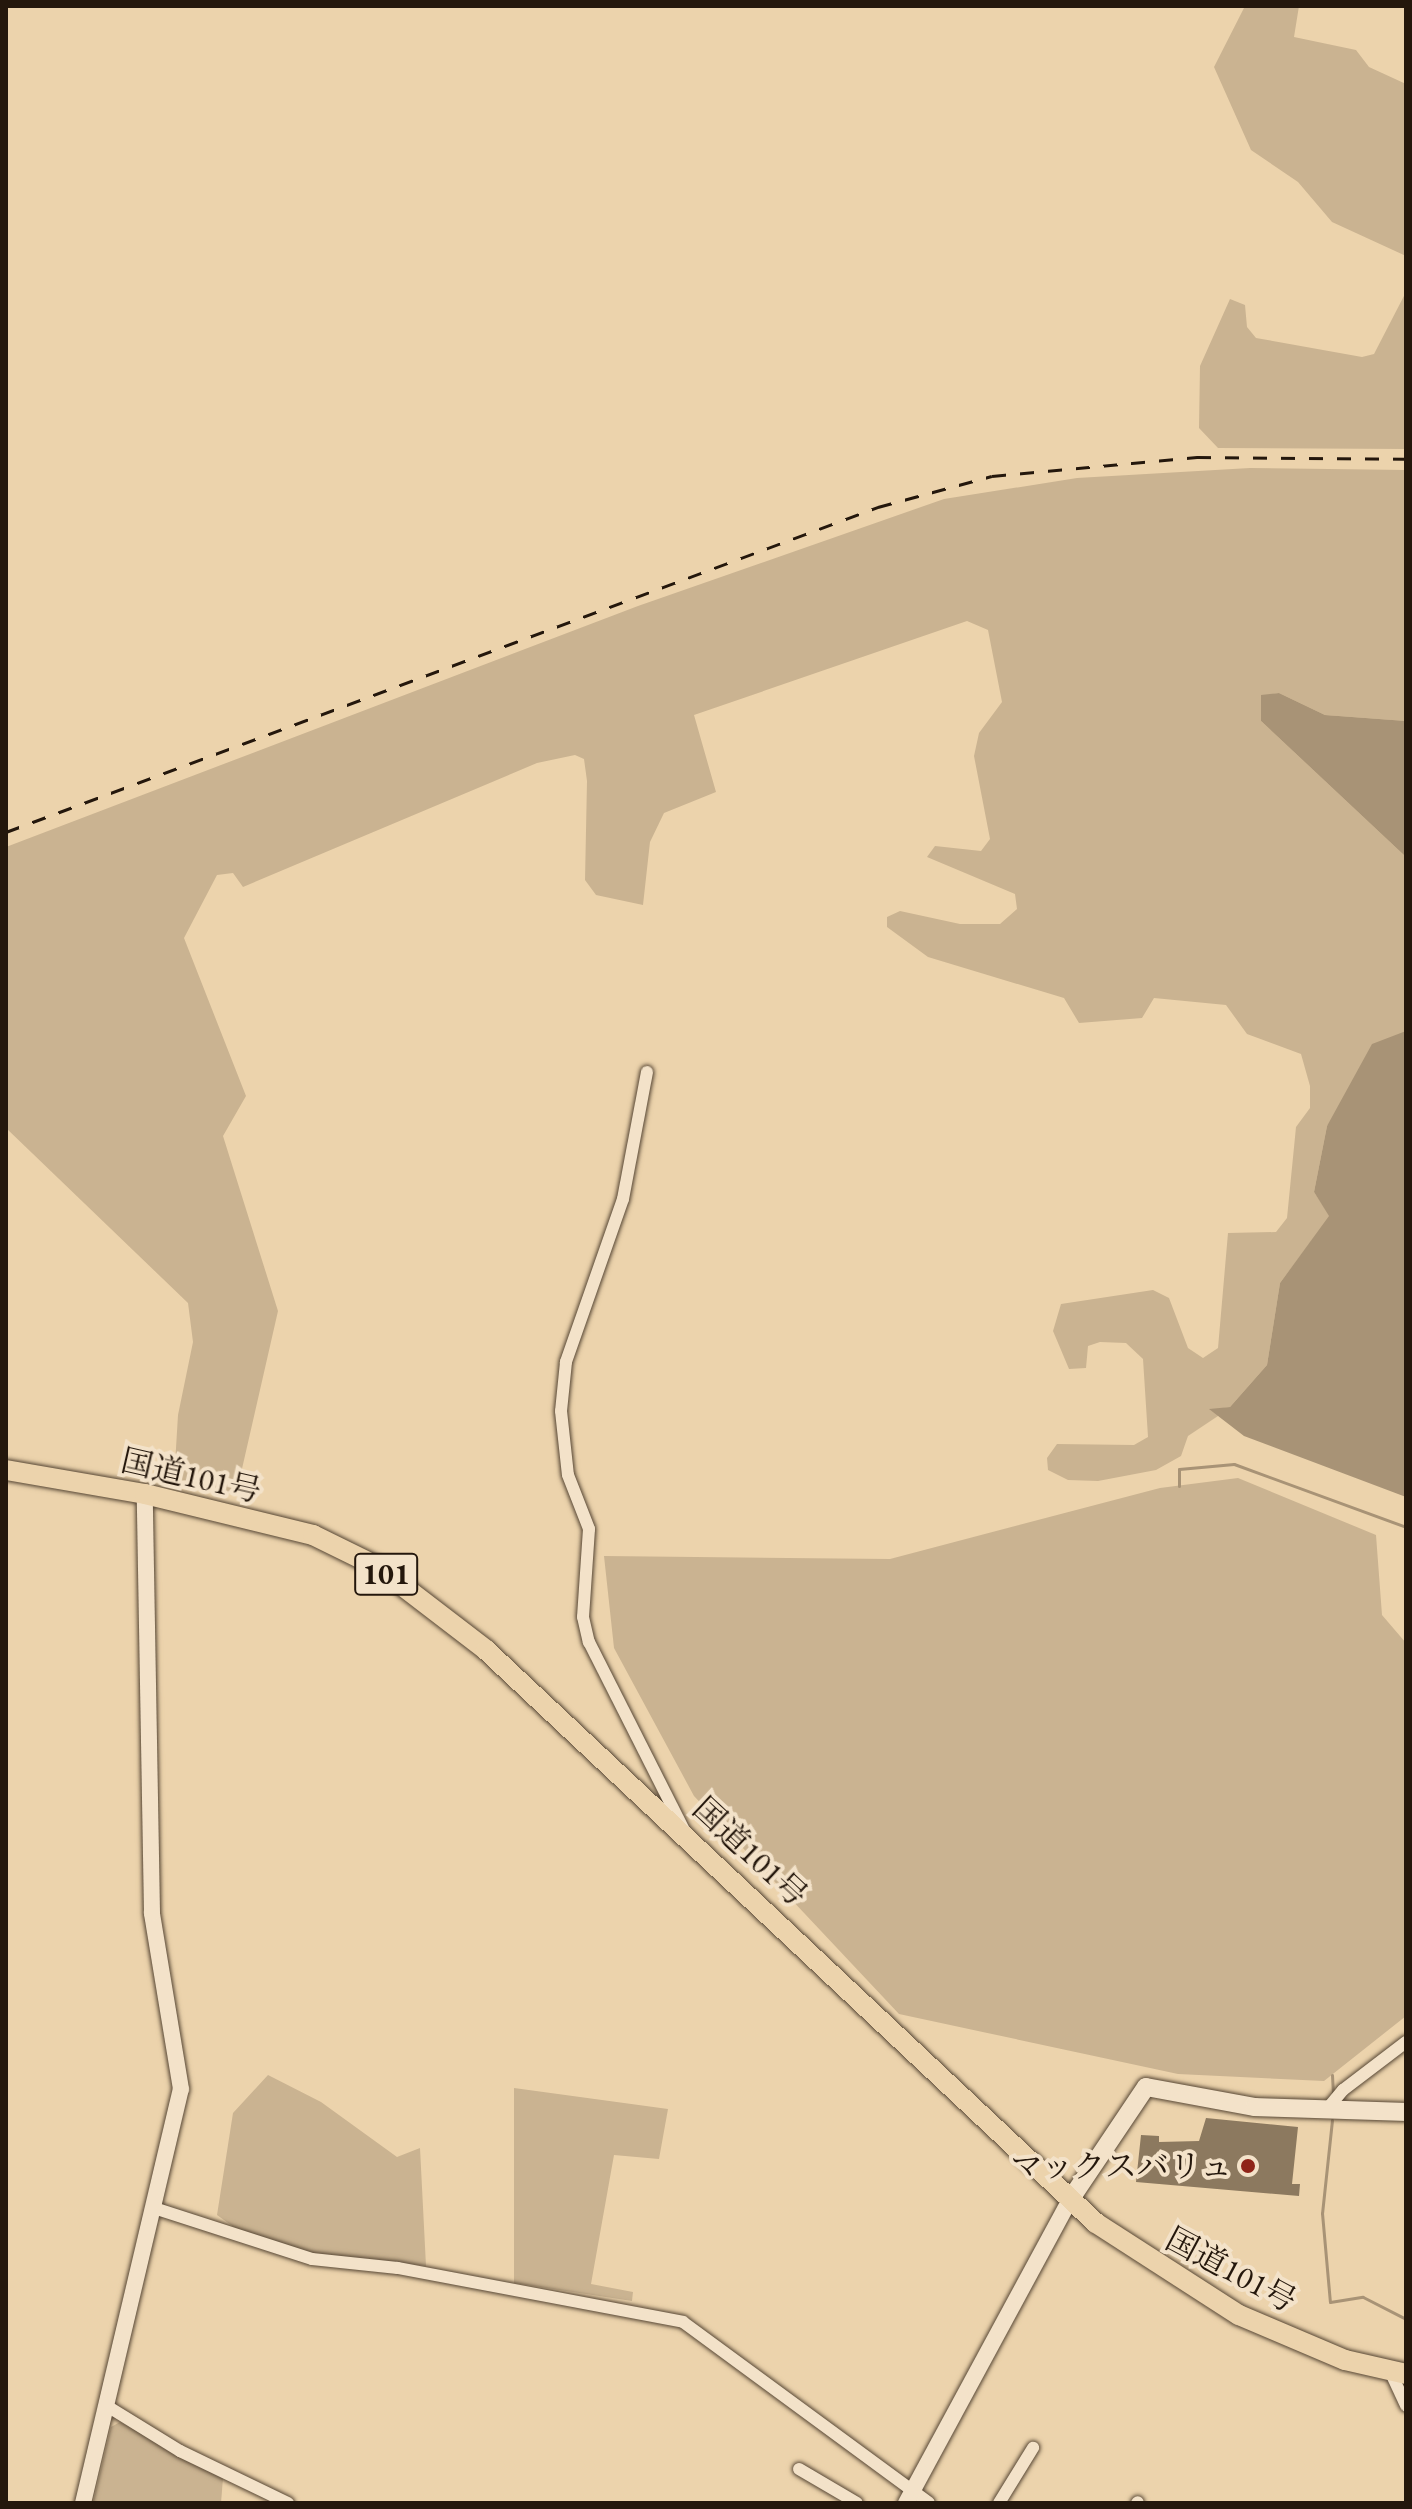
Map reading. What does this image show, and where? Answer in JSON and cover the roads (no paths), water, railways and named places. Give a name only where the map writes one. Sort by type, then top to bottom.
[{"type":"highway","name":"国道101号","points":[[6,1470],[145,1494],[313,1535],[378,1567],[486,1650],[685,1833],[1070,2200],[1157,2268],[1239,2315],[1345,2360],[1398,2373]]},
{"type":"main road","points":[[1070,2200],[1146,2087],[1255,2107],[1406,2112]]},
{"type":"street","points":[[647,1072],[623,1199],[566,1362],[561,1411],[568,1475],[589,1529],[583,1617],[589,1642],[685,1833]]},
{"type":"street","points":[[83,2503],[181,2089],[152,1913],[145,1494]]},
{"type":"street","points":[[1327,2109],[1343,2090],[1406,2042]]},
{"type":"street","points":[[910,2497],[1070,2200]]},
{"type":"street","points":[[154,2208],[312,2259],[398,2268],[683,2322],[910,2497],[929,2503]]},
{"type":"street","points":[[1398,2373],[1406,2405]]},
{"type":"street","points":[[107,2406],[180,2451],[288,2503]]},
{"type":"street","points":[[999,2503],[1033,2448]]},
{"type":"street","points":[[799,2469],[857,2503]]},
{"type":"waterway","points":[[1179,1486],[1179,1469],[1234,1464],[1406,1527]]},
{"type":"waterway","points":[[1332,2075],[1333,2093]]},
{"type":"waterway","points":[[1332,2120],[1322,2213],[1330,2302],[1363,2297],[1406,2319]]},
{"type":"railway","points":[[6,832],[878,507],[992,476],[1197,457],[1406,459]]},
{"type":"place","name":"マックスバリュ","points":[[1248,2166]]}]
